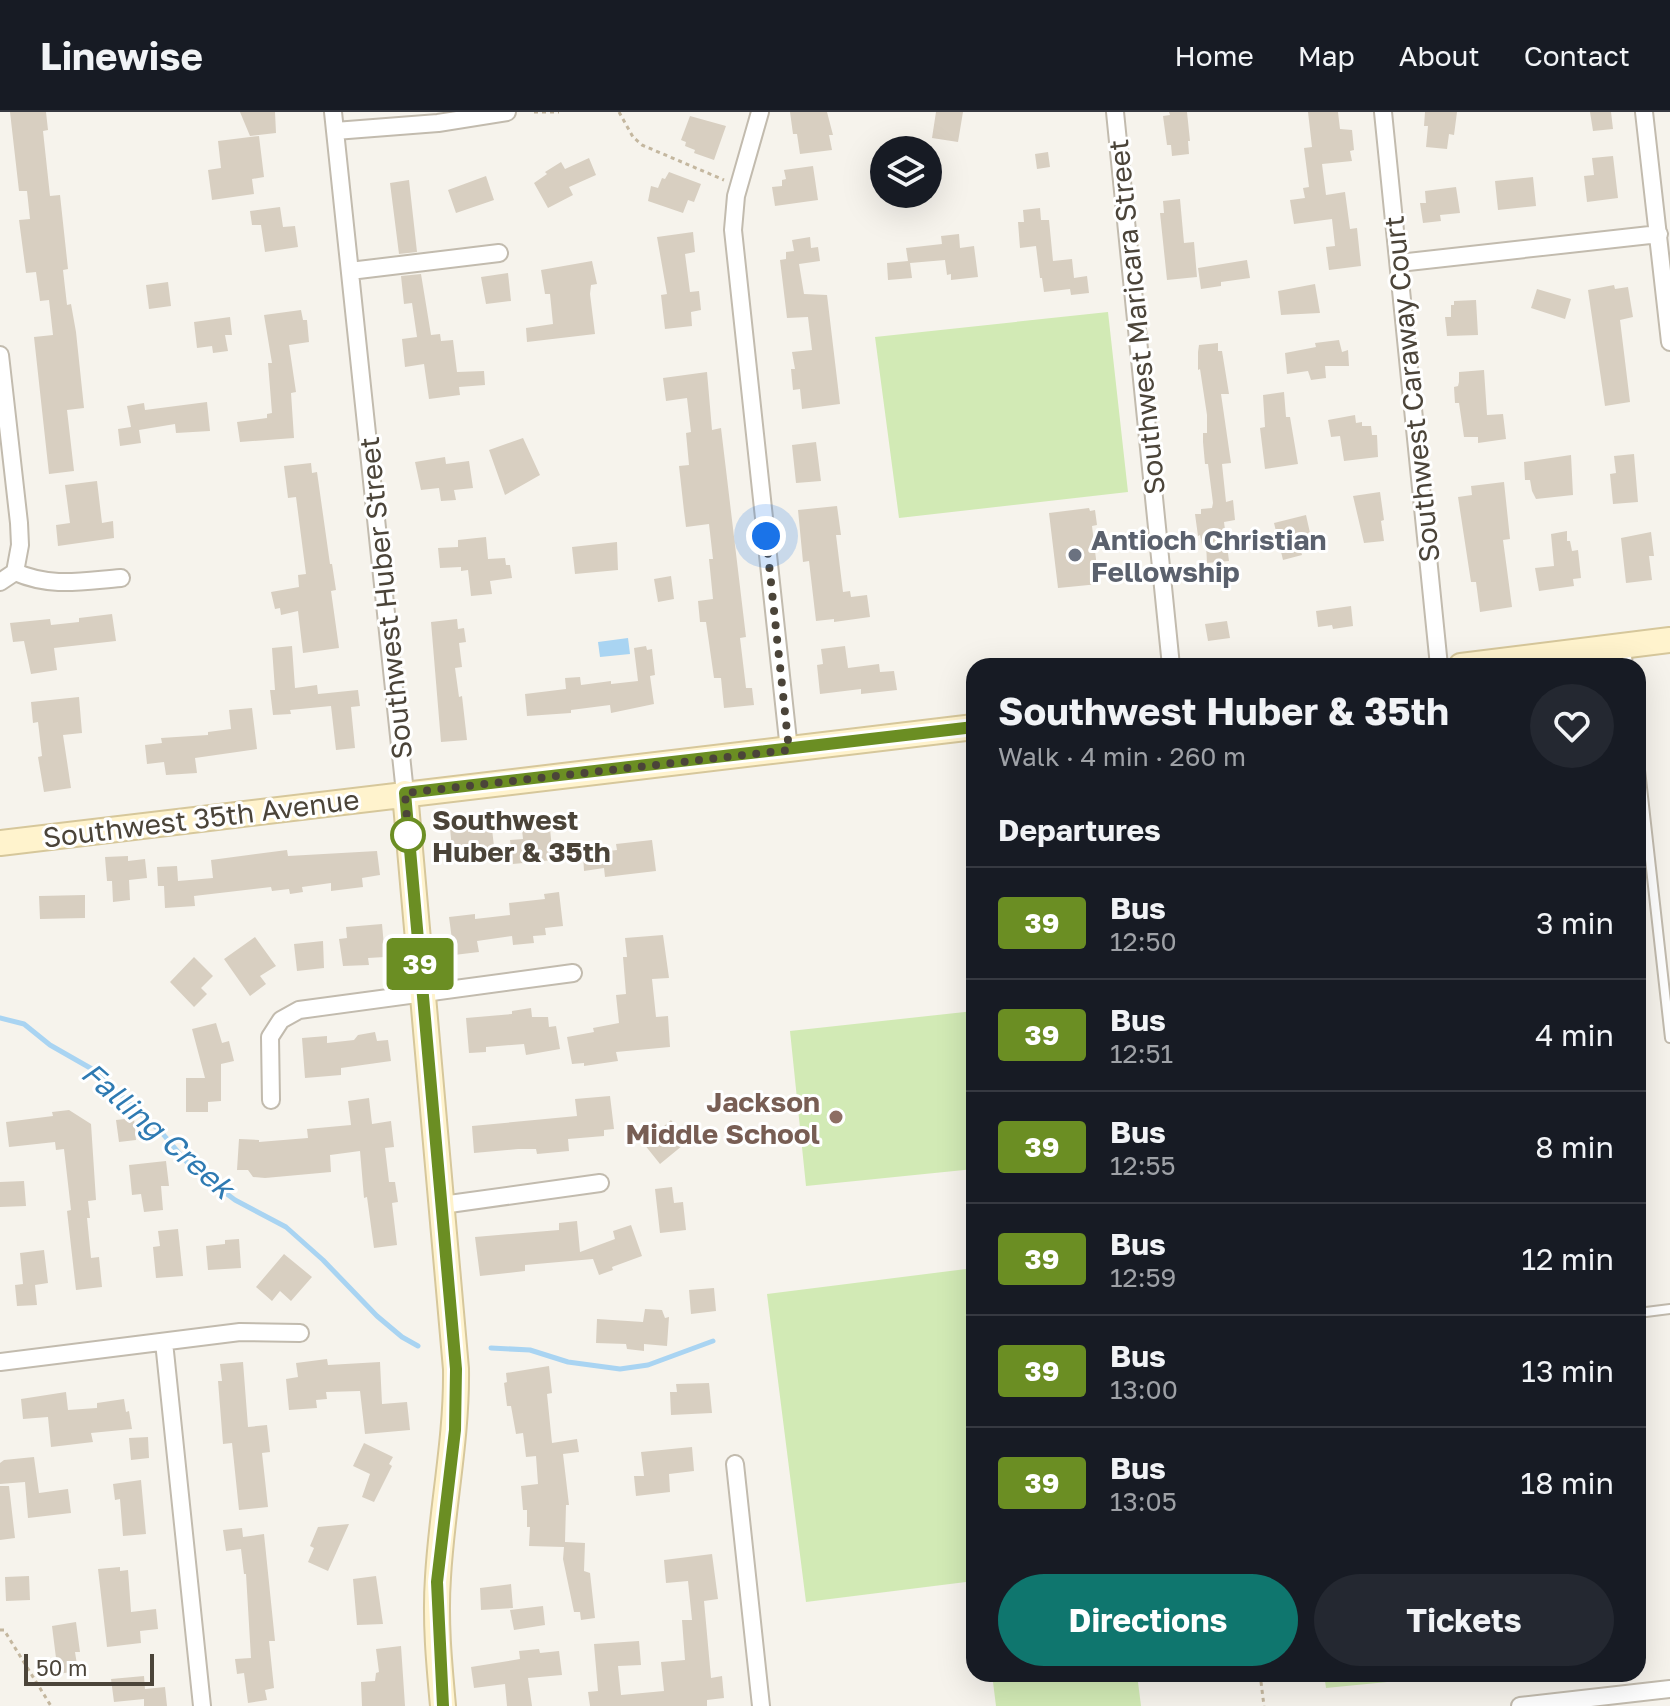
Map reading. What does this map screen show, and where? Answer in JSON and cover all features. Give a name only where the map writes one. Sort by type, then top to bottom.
[{"type":"street","name":"Southwest Huber Street","points":[[333,112],[405,793],[456,1398],[437,1582],[443,1706]]},
{"type":"street","points":[[335,131],[438,123],[507,112]]},
{"type":"street","points":[[760,112],[734,204],[733,230],[789,750]]},
{"type":"street","name":"Southwest Maricara Street","points":[[1115,112],[1170,658]]},
{"type":"street","name":"Southwest Caraway Court","points":[[1383,112],[1438,658]]},
{"type":"street","points":[[1644,112],[1670,342]]},
{"type":"street","points":[[1399,263],[1659,234]]},
{"type":"street","points":[[350,271],[499,253]]},
{"type":"street","points":[[0,355],[20,545],[15,572],[0,582]]},
{"type":"street","points":[[15,572],[37,581],[62,583],[121,578]]},
{"type":"street","points":[[1594,658],[1627,656],[1670,640]]},
{"type":"street","name":"Southwest 35th Avenue","points":[[0,843],[966,728]]},
{"type":"street","points":[[271,1100],[270,1037],[281,1020],[299,1010],[573,973]]},
{"type":"street","points":[[442,1205],[600,1183]]},
{"type":"street","points":[[0,1362],[240,1332],[300,1333]]},
{"type":"street","points":[[164,1342],[202,1706]]},
{"type":"street","points":[[735,1464],[761,1706]]},
{"type":"street","points":[[1520,1706],[1670,1689]]},
{"type":"lane","points":[[1646,824],[1670,1038]]},
{"type":"lane","points":[[1646,1312],[1670,1309]]},
{"type":"path","points":[[534,112],[559,112]]},
{"type":"path","points":[[619,112],[633,137],[642,145],[739,186]]},
{"type":"path","points":[[0,1630],[4,1630],[51,1706]]},
{"type":"path","points":[[1261,1682],[1264,1706]]},
{"type":"green space","points":[[1108,312],[1128,492],[899,518],[875,337]]},
{"type":"green space","points":[[966,1012],[966,1170],[806,1186],[790,1031]]},
{"type":"green space","points":[[966,1269],[966,1582],[806,1602],[767,1294]]},
{"type":"green space","points":[[993,1682],[1138,1682],[1141,1706],[996,1706]]},
{"type":"green space","points":[[1325,1682],[1387,1682],[1326,1688]]},
{"type":"water","points":[[628,638],[630,654],[600,657],[598,642]]},
{"type":"building","points":[[10,112],[46,112],[48,130],[43,131],[50,196],[60,195],[68,269],[63,270],[67,305],[71,304],[76,332],[84,408],[67,410],[74,471],[49,474],[34,337],[53,335],[49,300],[40,301],[36,272],[26,273],[19,220],[30,219],[27,191],[19,191]]},
{"type":"building","points":[[240,112],[275,112],[276,133],[250,136]]},
{"type":"building","points":[[790,112],[827,112],[833,135],[829,135],[832,150],[800,154]]},
{"type":"building","points":[[936,112],[963,112],[958,142],[932,136]]},
{"type":"building","points":[[1169,112],[1187,112],[1189,154],[1172,156],[1171,145],[1167,145],[1163,116],[1170,115]]},
{"type":"building","points":[[1308,112],[1338,112],[1340,129],[1352,130],[1352,161],[1322,164],[1326,195],[1345,192],[1350,229],[1357,228],[1361,266],[1329,270],[1326,247],[1335,246],[1332,219],[1294,224],[1290,200],[1305,198],[1303,188],[1309,187],[1304,148],[1312,147]]},
{"type":"building","points":[[1425,112],[1457,112],[1454,135],[1449,134],[1447,149],[1426,147],[1428,126],[1424,126]]},
{"type":"building","points":[[1590,112],[1611,112],[1613,129],[1593,131]]},
{"type":"building","points":[[690,116],[726,126],[714,160],[694,153],[695,150],[685,146],[686,142],[681,140]]},
{"type":"building","points":[[259,136],[264,177],[252,179],[254,194],[212,200],[208,170],[221,168],[218,141]]},
{"type":"building","points":[[1048,152],[1050,167],[1037,169],[1035,154]]},
{"type":"building","points":[[1613,156],[1618,198],[1587,202],[1584,176],[1594,175],[1592,158]]},
{"type":"building","points":[[589,158],[596,175],[569,187],[573,195],[548,208],[534,183],[561,162],[565,169]]},
{"type":"building","points":[[813,166],[818,200],[775,206],[772,187],[782,186],[782,180],[786,179],[784,170]]},
{"type":"building","points":[[669,172],[701,184],[694,202],[688,200],[683,213],[648,201],[651,186],[658,188]]},
{"type":"building","points":[[486,176],[494,200],[456,213],[448,190]]},
{"type":"building","points":[[1533,177],[1536,206],[1498,210],[1495,181]]},
{"type":"building","points":[[409,180],[417,252],[399,254],[390,183]]},
{"type":"building","points":[[1456,187],[1460,213],[1440,215],[1441,221],[1423,223],[1420,203],[1426,203],[1425,191]]},
{"type":"building","points":[[1180,199],[1184,243],[1194,242],[1197,277],[1167,280],[1160,213],[1164,213],[1163,201]]},
{"type":"building","points":[[280,207],[283,227],[295,226],[298,247],[265,252],[261,225],[252,225],[250,211]]},
{"type":"building","points":[[1040,208],[1041,220],[1049,220],[1053,261],[1072,259],[1074,278],[1087,276],[1089,293],[1071,295],[1070,289],[1044,292],[1036,246],[1020,248],[1018,222],[1024,222],[1023,210]]},
{"type":"building","points":[[693,232],[695,252],[685,254],[690,292],[699,291],[701,310],[691,312],[692,326],[665,329],[661,295],[667,294],[657,237]]},
{"type":"building","points":[[959,234],[960,248],[974,246],[978,277],[951,280],[945,260],[910,263],[912,278],[888,280],[887,263],[908,261],[906,248],[942,244],[941,236]]},
{"type":"building","points":[[810,237],[811,248],[818,247],[820,261],[799,264],[804,294],[827,295],[840,404],[802,409],[800,389],[793,390],[791,369],[795,369],[792,352],[812,350],[808,317],[787,318],[780,260],[786,259],[786,252],[794,251],[792,240]]},
{"type":"building","points":[[1247,260],[1250,278],[1221,282],[1221,286],[1201,289],[1198,268]]},
{"type":"building","points":[[592,261],[597,284],[591,285],[590,294],[595,334],[527,342],[526,328],[553,324],[550,294],[545,294],[541,270]]},
{"type":"building","points":[[508,273],[511,301],[486,304],[481,277]]},
{"type":"building","points":[[421,274],[431,335],[440,334],[441,341],[453,340],[457,372],[484,371],[485,385],[459,387],[460,395],[429,399],[424,364],[405,367],[402,339],[417,337],[412,303],[404,304],[401,276]]},
{"type":"building","points":[[168,282],[171,306],[149,309],[146,285]]},
{"type":"building","points":[[1315,284],[1320,313],[1281,315],[1278,291]]},
{"type":"building","points":[[1614,285],[1615,289],[1628,287],[1633,317],[1620,320],[1630,402],[1605,406],[1588,290]]},
{"type":"building","points":[[1537,289],[1571,299],[1565,319],[1531,308]]},
{"type":"building","points":[[1476,300],[1478,335],[1447,336],[1445,317],[1451,317],[1454,301]]},
{"type":"building","points":[[301,310],[303,320],[307,320],[309,342],[289,345],[296,392],[291,393],[294,438],[240,442],[237,422],[267,418],[267,414],[272,413],[268,363],[272,363],[264,315]]},
{"type":"building","points":[[230,317],[232,335],[225,335],[228,351],[213,353],[212,346],[197,348],[194,322]]},
{"type":"building","points":[[1339,340],[1342,352],[1348,350],[1349,366],[1325,366],[1326,378],[1311,380],[1308,371],[1287,374],[1285,353],[1316,347],[1315,343]]},
{"type":"building","points":[[1218,343],[1229,394],[1221,394],[1231,463],[1222,464],[1226,502],[1233,500],[1235,520],[1224,522],[1229,561],[1207,563],[1206,543],[1202,544],[1198,536],[1195,514],[1201,514],[1201,509],[1212,508],[1213,503],[1208,464],[1205,464],[1203,433],[1207,433],[1207,415],[1198,370],[1198,352],[1199,345]]},
{"type":"building","points":[[1484,370],[1487,415],[1503,414],[1506,439],[1478,443],[1478,437],[1464,437],[1454,387],[1458,386],[1459,372]]},
{"type":"building","points":[[707,372],[712,430],[721,428],[746,637],[740,638],[746,688],[752,688],[754,705],[724,708],[721,678],[714,678],[706,622],[700,622],[698,601],[713,599],[709,524],[686,527],[684,511],[679,466],[689,465],[686,433],[691,432],[687,398],[666,401],[663,378]]},
{"type":"building","points":[[1284,392],[1286,417],[1290,417],[1298,464],[1265,469],[1260,428],[1265,427],[1263,395]]},
{"type":"building","points":[[207,402],[210,431],[176,433],[175,424],[139,430],[141,443],[120,446],[118,429],[131,427],[127,406],[144,403],[145,410]]},
{"type":"building","points":[[1355,415],[1356,423],[1371,426],[1372,435],[1377,435],[1378,457],[1344,461],[1340,436],[1331,437],[1328,420]]},
{"type":"building","points":[[523,438],[540,475],[505,495],[489,450]]},
{"type":"building","points":[[816,442],[821,481],[796,483],[792,445]]},
{"type":"building","points":[[1634,454],[1638,502],[1613,504],[1610,474],[1616,473],[1614,456]]},
{"type":"building","points":[[1571,455],[1573,495],[1536,499],[1530,480],[1525,480],[1524,462]]},
{"type":"building","points":[[445,457],[446,464],[469,461],[473,488],[454,490],[456,500],[441,501],[439,488],[421,490],[415,462]]},
{"type":"building","points":[[311,463],[312,473],[317,472],[336,590],[331,591],[339,648],[303,653],[298,611],[281,615],[280,608],[275,609],[271,592],[299,587],[298,575],[306,574],[296,497],[288,498],[284,466]]},
{"type":"building","points":[[97,481],[102,523],[113,521],[114,538],[58,546],[56,525],[70,523],[65,485]]},
{"type":"building","points":[[1504,482],[1510,539],[1503,540],[1512,607],[1480,612],[1476,582],[1471,582],[1458,497],[1472,495],[1471,486]]},
{"type":"building","points":[[1380,492],[1384,541],[1364,543],[1353,496]]},
{"type":"building","points":[[837,506],[841,535],[836,535],[843,592],[850,591],[851,597],[867,595],[870,617],[816,621],[809,561],[803,562],[798,510]]},
{"type":"building","name":"Antioch Christian Fellowship","points":[[1089,508],[1090,511],[1095,510],[1097,525],[1092,526],[1099,584],[1058,588],[1049,513]]},
{"type":"building","points":[[1306,515],[1312,542],[1300,548],[1302,555],[1283,560],[1274,523]]},
{"type":"building","points":[[1567,531],[1567,541],[1570,541],[1572,551],[1578,550],[1581,578],[1573,579],[1574,586],[1539,591],[1535,568],[1554,566],[1551,534]]},
{"type":"building","points":[[1651,532],[1654,556],[1649,556],[1652,580],[1626,583],[1621,538]]},
{"type":"building","points":[[486,537],[488,559],[505,558],[506,565],[510,565],[512,578],[490,581],[492,594],[471,596],[468,570],[461,571],[461,567],[440,568],[438,548],[458,547],[458,540]]},
{"type":"building","points":[[617,542],[618,570],[575,574],[572,547]]},
{"type":"building","points":[[671,576],[674,599],[658,602],[654,579]]},
{"type":"building","points":[[1351,606],[1353,626],[1333,629],[1332,625],[1318,627],[1316,611]]},
{"type":"building","points":[[112,614],[116,641],[54,648],[57,670],[31,674],[24,641],[13,642],[10,623],[50,619],[51,625]]},
{"type":"building","points":[[457,619],[458,629],[464,628],[466,642],[459,643],[462,667],[455,668],[467,740],[441,742],[431,622]]},
{"type":"building","points":[[1227,621],[1230,638],[1208,641],[1205,624]]},
{"type":"building","points":[[292,646],[295,688],[317,685],[318,694],[358,690],[360,706],[351,707],[355,748],[336,750],[331,706],[273,715],[270,690],[275,690],[272,648]]},
{"type":"building","points":[[646,646],[647,650],[652,649],[655,675],[650,676],[654,704],[611,713],[610,705],[571,710],[571,713],[527,716],[525,694],[566,689],[565,678],[580,677],[581,685],[638,681],[634,648]]},
{"type":"building","points":[[845,646],[848,668],[879,664],[880,672],[894,671],[897,690],[861,694],[861,689],[820,694],[817,665],[823,664],[821,649]]},
{"type":"building","points":[[79,697],[82,733],[63,735],[71,788],[44,792],[38,757],[42,756],[38,722],[33,723],[31,702]]},
{"type":"building","points":[[252,708],[257,749],[195,758],[197,773],[166,775],[164,762],[147,764],[145,745],[162,743],[161,738],[208,735],[208,732],[231,729],[229,710]]},
{"type":"building","points":[[549,818],[553,860],[513,864],[510,840],[523,839],[521,821]]},
{"type":"building","points":[[468,826],[468,832],[492,829],[495,855],[453,859],[450,828]]},
{"type":"building","points":[[652,840],[656,871],[605,877],[604,868],[584,871],[583,854],[617,850],[616,844]]},
{"type":"building","points":[[287,850],[288,856],[377,851],[380,875],[362,878],[363,887],[331,891],[331,883],[302,887],[303,892],[290,894],[289,889],[272,891],[271,887],[194,896],[195,906],[165,908],[164,886],[158,886],[157,867],[177,866],[178,881],[213,878],[211,860]]},
{"type":"building","points":[[128,856],[128,861],[145,859],[147,878],[129,880],[130,900],[113,902],[112,881],[107,881],[105,857]]},
{"type":"building","points":[[559,892],[563,926],[545,928],[546,935],[533,936],[534,943],[513,945],[512,936],[477,941],[479,952],[454,955],[449,917],[475,914],[475,919],[510,915],[509,903],[545,899],[544,894]]},
{"type":"building","points":[[85,895],[85,918],[40,919],[39,896]]},
{"type":"building","points":[[382,924],[385,957],[368,958],[369,965],[343,966],[339,939],[347,938],[346,927]]},
{"type":"building","points":[[663,935],[669,978],[652,979],[656,1017],[668,1016],[670,1047],[616,1052],[618,1061],[584,1066],[584,1063],[572,1064],[567,1037],[619,1023],[616,995],[626,994],[625,938]]},
{"type":"building","points":[[255,937],[276,966],[260,976],[266,984],[250,996],[224,959]]},
{"type":"building","points":[[323,941],[324,968],[297,971],[294,944]]},
{"type":"building","points":[[194,957],[213,976],[201,988],[207,994],[194,1007],[170,982]]},
{"type":"building","points":[[531,1008],[532,1017],[548,1017],[549,1027],[556,1026],[560,1049],[526,1055],[524,1044],[486,1047],[486,1052],[469,1053],[466,1018],[512,1014],[512,1011]]},
{"type":"building","points":[[216,1023],[222,1043],[229,1041],[234,1061],[221,1064],[221,1101],[208,1102],[208,1112],[186,1112],[186,1078],[205,1078],[192,1029]]},
{"type":"building","points":[[375,1032],[377,1041],[388,1040],[391,1061],[341,1068],[341,1075],[305,1078],[302,1038],[327,1036],[327,1043],[354,1040],[358,1035]]},
{"type":"building","points":[[610,1096],[614,1129],[604,1130],[604,1136],[568,1139],[569,1151],[537,1154],[536,1149],[518,1149],[474,1153],[472,1126],[577,1116],[575,1099]]},
{"type":"building","points":[[369,1098],[372,1124],[391,1121],[394,1147],[385,1148],[389,1182],[395,1182],[398,1202],[392,1203],[397,1245],[374,1248],[367,1197],[364,1198],[360,1151],[330,1155],[331,1172],[265,1178],[253,1177],[248,1170],[237,1170],[239,1139],[259,1142],[308,1138],[307,1129],[351,1125],[348,1101]]},
{"type":"building","points":[[69,1110],[91,1124],[96,1200],[88,1201],[90,1218],[87,1218],[91,1258],[99,1257],[102,1287],[76,1290],[64,1149],[56,1150],[55,1142],[9,1147],[6,1122],[53,1116],[52,1112]]},
{"type":"building","points":[[134,1118],[136,1140],[119,1142],[116,1120]]},
{"type":"building","points":[[671,1120],[688,1141],[660,1164],[644,1144]]},
{"type":"building","points":[[166,1161],[169,1186],[161,1186],[163,1210],[144,1212],[141,1194],[132,1195],[129,1165]]},
{"type":"building","points":[[24,1181],[26,1206],[0,1207],[0,1182]]},
{"type":"building","points":[[672,1187],[674,1203],[683,1202],[686,1230],[660,1233],[655,1189]]},
{"type":"building","points":[[577,1221],[580,1252],[615,1239],[613,1231],[631,1225],[642,1256],[599,1275],[593,1259],[525,1265],[525,1271],[480,1276],[475,1237],[559,1230],[559,1223]]},
{"type":"building","points":[[178,1229],[183,1276],[156,1278],[153,1247],[160,1246],[158,1231]]},
{"type":"building","points":[[239,1239],[241,1268],[208,1270],[206,1246]]},
{"type":"building","points":[[44,1250],[48,1283],[35,1285],[37,1305],[17,1306],[15,1285],[23,1284],[20,1253]]},
{"type":"building","points":[[284,1254],[312,1277],[291,1301],[280,1291],[272,1301],[256,1287]]},
{"type":"building","points":[[714,1288],[716,1311],[691,1314],[689,1290]]},
{"type":"building","points":[[645,1309],[662,1310],[665,1318],[669,1317],[667,1346],[644,1344],[644,1351],[627,1349],[626,1344],[596,1343],[597,1319],[643,1322]]},
{"type":"building","points":[[327,1359],[328,1365],[380,1362],[382,1404],[407,1402],[410,1430],[365,1434],[360,1391],[326,1392],[327,1399],[316,1400],[317,1408],[289,1410],[286,1379],[298,1377],[296,1363]]},
{"type":"building","points":[[243,1362],[248,1427],[267,1425],[270,1452],[262,1453],[268,1507],[239,1510],[232,1443],[223,1444],[218,1381],[222,1381],[220,1364]]},
{"type":"building","points":[[549,1366],[552,1393],[547,1394],[552,1443],[577,1439],[579,1452],[563,1454],[569,1505],[566,1505],[565,1542],[585,1543],[584,1571],[590,1573],[595,1618],[581,1620],[580,1612],[574,1612],[563,1559],[564,1547],[529,1546],[530,1527],[527,1527],[527,1510],[523,1510],[521,1486],[538,1484],[536,1456],[526,1457],[523,1433],[516,1434],[504,1383],[507,1382],[506,1373]]},
{"type":"building","points":[[709,1383],[712,1413],[671,1415],[670,1392],[677,1392],[676,1384]]},
{"type":"building","points":[[66,1392],[68,1410],[97,1408],[97,1403],[124,1399],[132,1429],[91,1433],[93,1442],[51,1447],[48,1417],[23,1419],[21,1399]]},
{"type":"building","points":[[148,1437],[149,1458],[131,1460],[129,1438]]},
{"type":"building","points":[[364,1443],[393,1457],[389,1464],[392,1466],[374,1502],[362,1497],[370,1474],[353,1466]]},
{"type":"building","points":[[692,1447],[694,1471],[669,1474],[670,1492],[636,1496],[634,1476],[644,1476],[641,1452]]},
{"type":"building","points":[[34,1457],[39,1493],[68,1489],[71,1513],[28,1518],[25,1482],[0,1484],[0,1463]]},
{"type":"building","points":[[141,1480],[146,1534],[123,1536],[120,1499],[115,1500],[113,1484]]},
{"type":"building","points":[[0,1486],[9,1486],[15,1538],[0,1540]]},
{"type":"building","points":[[349,1524],[328,1571],[308,1562],[314,1548],[310,1546],[318,1527]]},
{"type":"building","points":[[242,1528],[243,1537],[264,1534],[275,1641],[269,1641],[274,1688],[265,1690],[267,1700],[248,1703],[244,1673],[237,1674],[235,1659],[251,1658],[246,1574],[241,1549],[226,1551],[223,1530]]},
{"type":"building","points":[[712,1554],[718,1599],[704,1601],[711,1678],[722,1676],[724,1698],[707,1700],[707,1706],[590,1706],[588,1692],[598,1691],[594,1644],[639,1641],[641,1665],[618,1666],[621,1695],[664,1691],[661,1662],[685,1660],[682,1620],[692,1620],[688,1581],[666,1583],[664,1560]]},
{"type":"building","points":[[120,1567],[120,1571],[128,1570],[131,1612],[156,1609],[158,1629],[140,1631],[141,1643],[107,1647],[98,1569]]},
{"type":"building","points":[[29,1576],[30,1600],[6,1601],[5,1577]]},
{"type":"building","points":[[376,1576],[383,1624],[357,1625],[353,1579]]},
{"type":"building","points":[[511,1584],[513,1608],[481,1610],[480,1588]]},
{"type":"building","points":[[543,1606],[545,1625],[514,1630],[510,1610]]},
{"type":"building","points":[[76,1622],[80,1652],[75,1652],[78,1671],[58,1674],[52,1626]]},
{"type":"building","points":[[401,1646],[405,1706],[362,1706],[361,1682],[375,1681],[379,1672],[376,1649]]},
{"type":"building","points":[[539,1649],[540,1653],[559,1651],[562,1675],[528,1678],[532,1706],[507,1706],[505,1684],[474,1688],[471,1667],[520,1659],[519,1651]]},
{"type":"building","points":[[144,1676],[145,1689],[165,1687],[167,1706],[144,1706],[144,1699],[114,1702],[111,1679]]},
{"type":"waterway","name":"Falling Creek","points":[[0,1018],[24,1024],[50,1045],[92,1069],[162,1133],[191,1167],[235,1200],[286,1227],[377,1316],[418,1346]]},
{"type":"waterway","name":"Falling Creek","points":[[491,1348],[530,1350],[568,1362],[620,1369],[648,1365],[713,1341]]},
{"type":"bus line","name":"39","points":[[443,1706],[437,1582],[455,1430],[456,1369],[405,793],[966,728]]},
{"type":"place","name":"Antioch Christian Fellowship","points":[[1075,555]]},
{"type":"place","name":"Southwest Huber & 35th","points":[[408,835]]},
{"type":"place","name":"Jackson Middle School","points":[[836,1117]]},
{"type":"route","points":[[408,835],[409,846],[405,793],[789,750],[766,536]]}]
